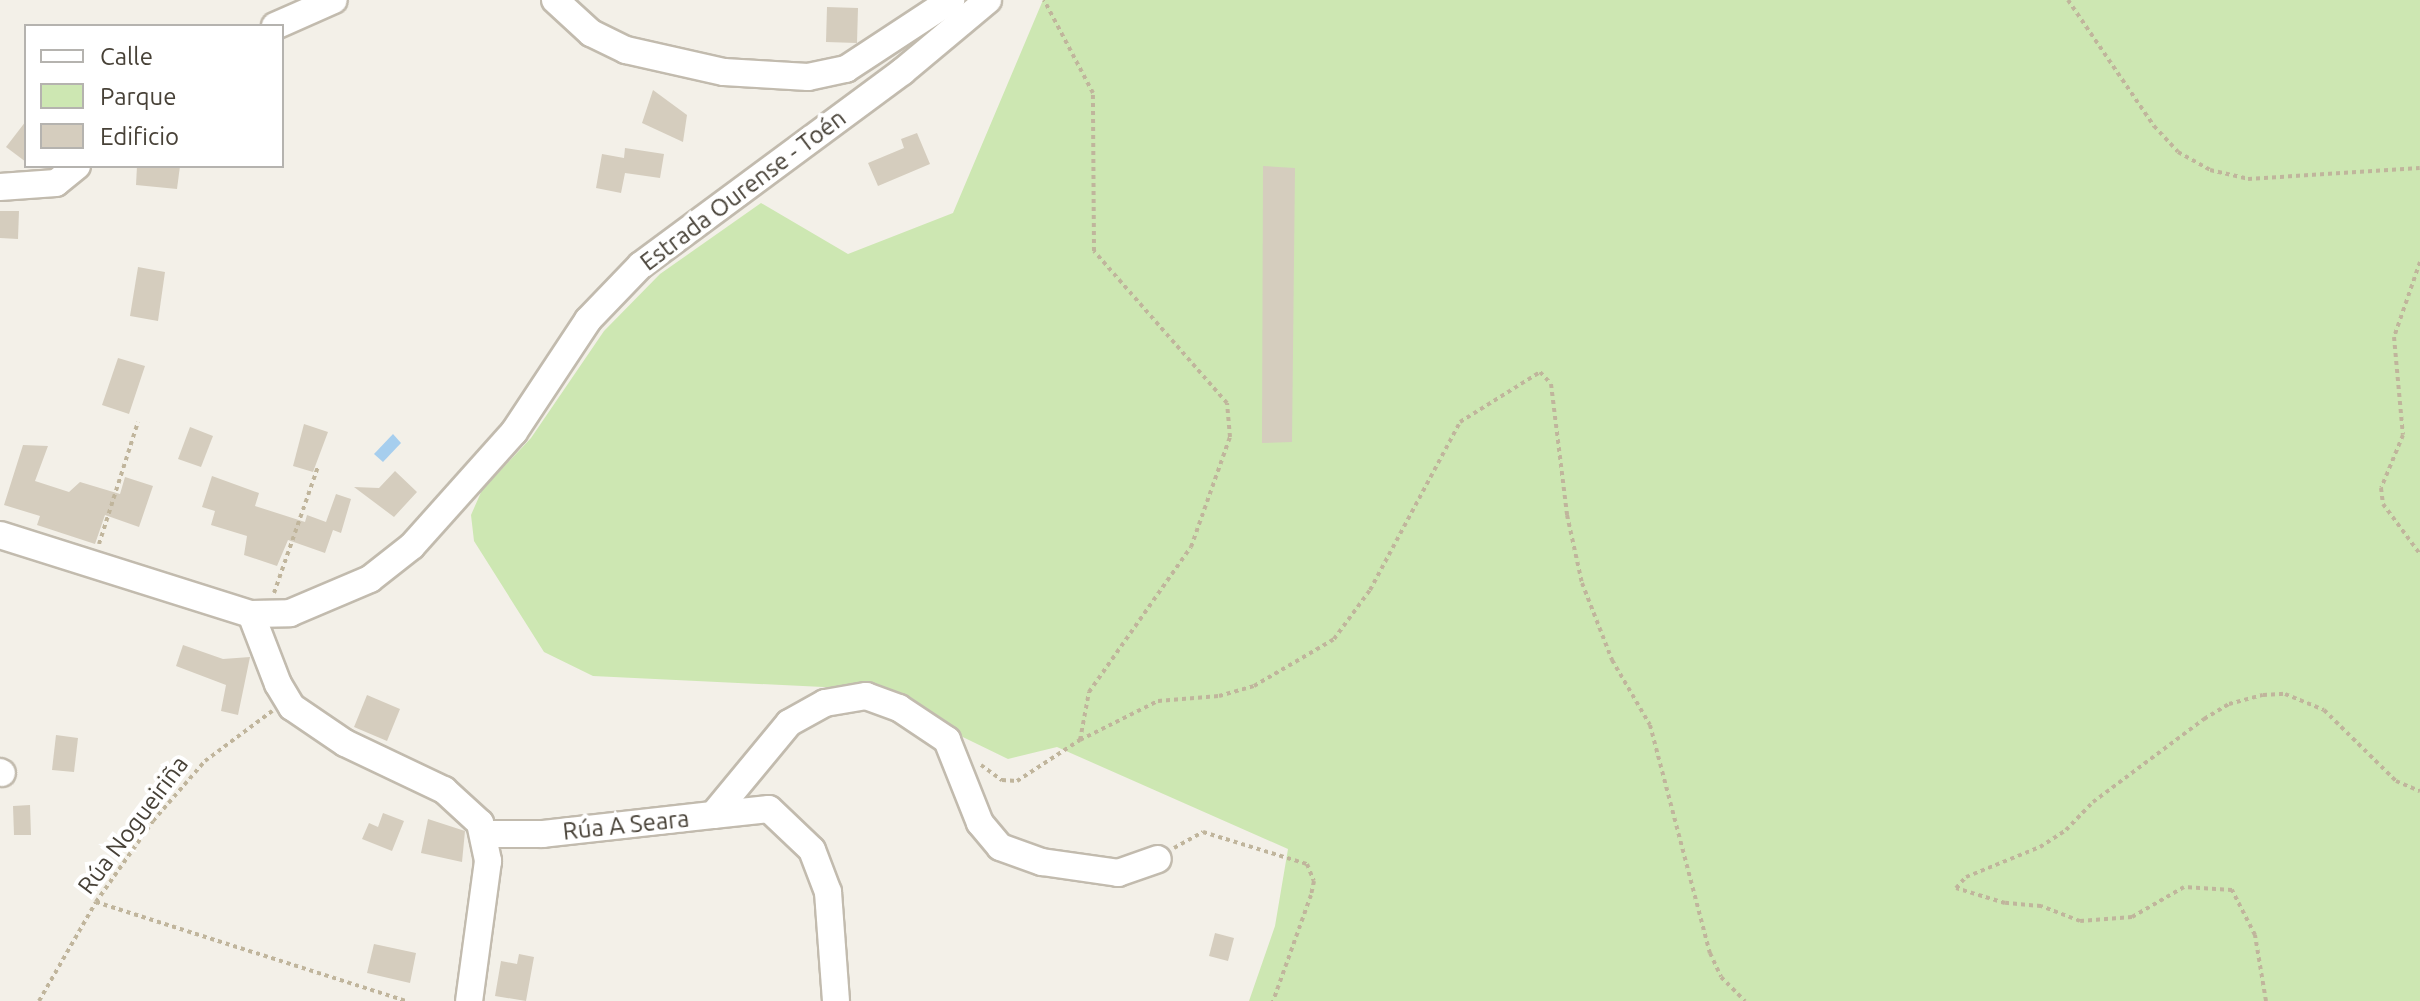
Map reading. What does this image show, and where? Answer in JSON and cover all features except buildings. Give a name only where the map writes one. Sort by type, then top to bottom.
[{"type":"street","points":[[280,24],[334,0]]},
{"type":"street","points":[[555,0],[591,33],[626,50],[724,72],[808,77],[859,63],[951,0]]},
{"type":"street","name":"Estrada Ourense - Toén","points":[[0,535],[260,615],[309,608],[391,565],[514,432],[588,320],[641,265],[902,72],[988,0]]},
{"type":"street","points":[[0,187],[56,183],[75,168]]},
{"type":"street","points":[[260,615],[288,702],[345,743],[461,801],[485,834],[486,882],[469,1001]]},
{"type":"street","name":"Rúa A Seara","points":[[485,834],[543,834],[713,815],[779,731],[825,703],[874,698],[947,740]]},
{"type":"street","points":[[947,740],[980,823],[1000,847],[1042,862],[1118,873],[1158,859]]},
{"type":"street","points":[[713,815],[769,809],[812,850],[828,892],[836,1001]]},
{"type":"path","points":[[1044,0],[1093,93],[1090,214],[1094,251],[1227,403],[1230,437],[1191,547],[1089,692],[1080,740]]},
{"type":"path","points":[[2068,0],[2154,126],[2178,152],[2210,170],[2248,179],[2420,168]]},
{"type":"path","points":[[2420,262],[2394,337],[2403,435],[2381,488],[2383,504],[2420,554]]},
{"type":"path","points":[[947,740],[1002,780],[1017,781],[1080,740],[1158,701],[1219,696],[1254,686],[1334,639],[1370,590],[1460,422],[1540,372],[1551,384],[1567,515],[1582,583],[1612,660],[1650,725],[1710,953],[1721,977],[1745,1001]]},
{"type":"path","points":[[94,562],[138,422]]},
{"type":"path","points":[[260,615],[318,467]]},
{"type":"path","points":[[2266,1001],[2255,935],[2232,890],[2184,887],[2132,917],[2080,921],[2041,906],[2005,903],[1956,888],[1966,877],[2040,847],[2066,830],[2093,802],[2204,719],[2229,704],[2263,695],[2285,694],[2324,710],[2396,781],[2420,791]]},
{"type":"path","name":"Rúa Nogueiriña","points":[[39,1001],[96,902],[138,839],[205,761],[288,702]]},
{"type":"path","points":[[1158,859],[1198,831],[1307,864],[1314,881],[1311,895],[1273,1001]]},
{"type":"path","points":[[96,902],[406,1001]]},
{"type":"green space","points":[[1043,0],[2420,0],[2420,1001],[1249,1001],[1275,926],[1288,849],[1057,747],[1008,759],[864,689],[593,676],[544,652],[474,541],[471,515],[482,490],[531,438],[604,331],[660,274],[761,203],[848,254],[953,213]]},
{"type":"water","points":[[393,434],[401,443],[383,462],[374,454]]}]
